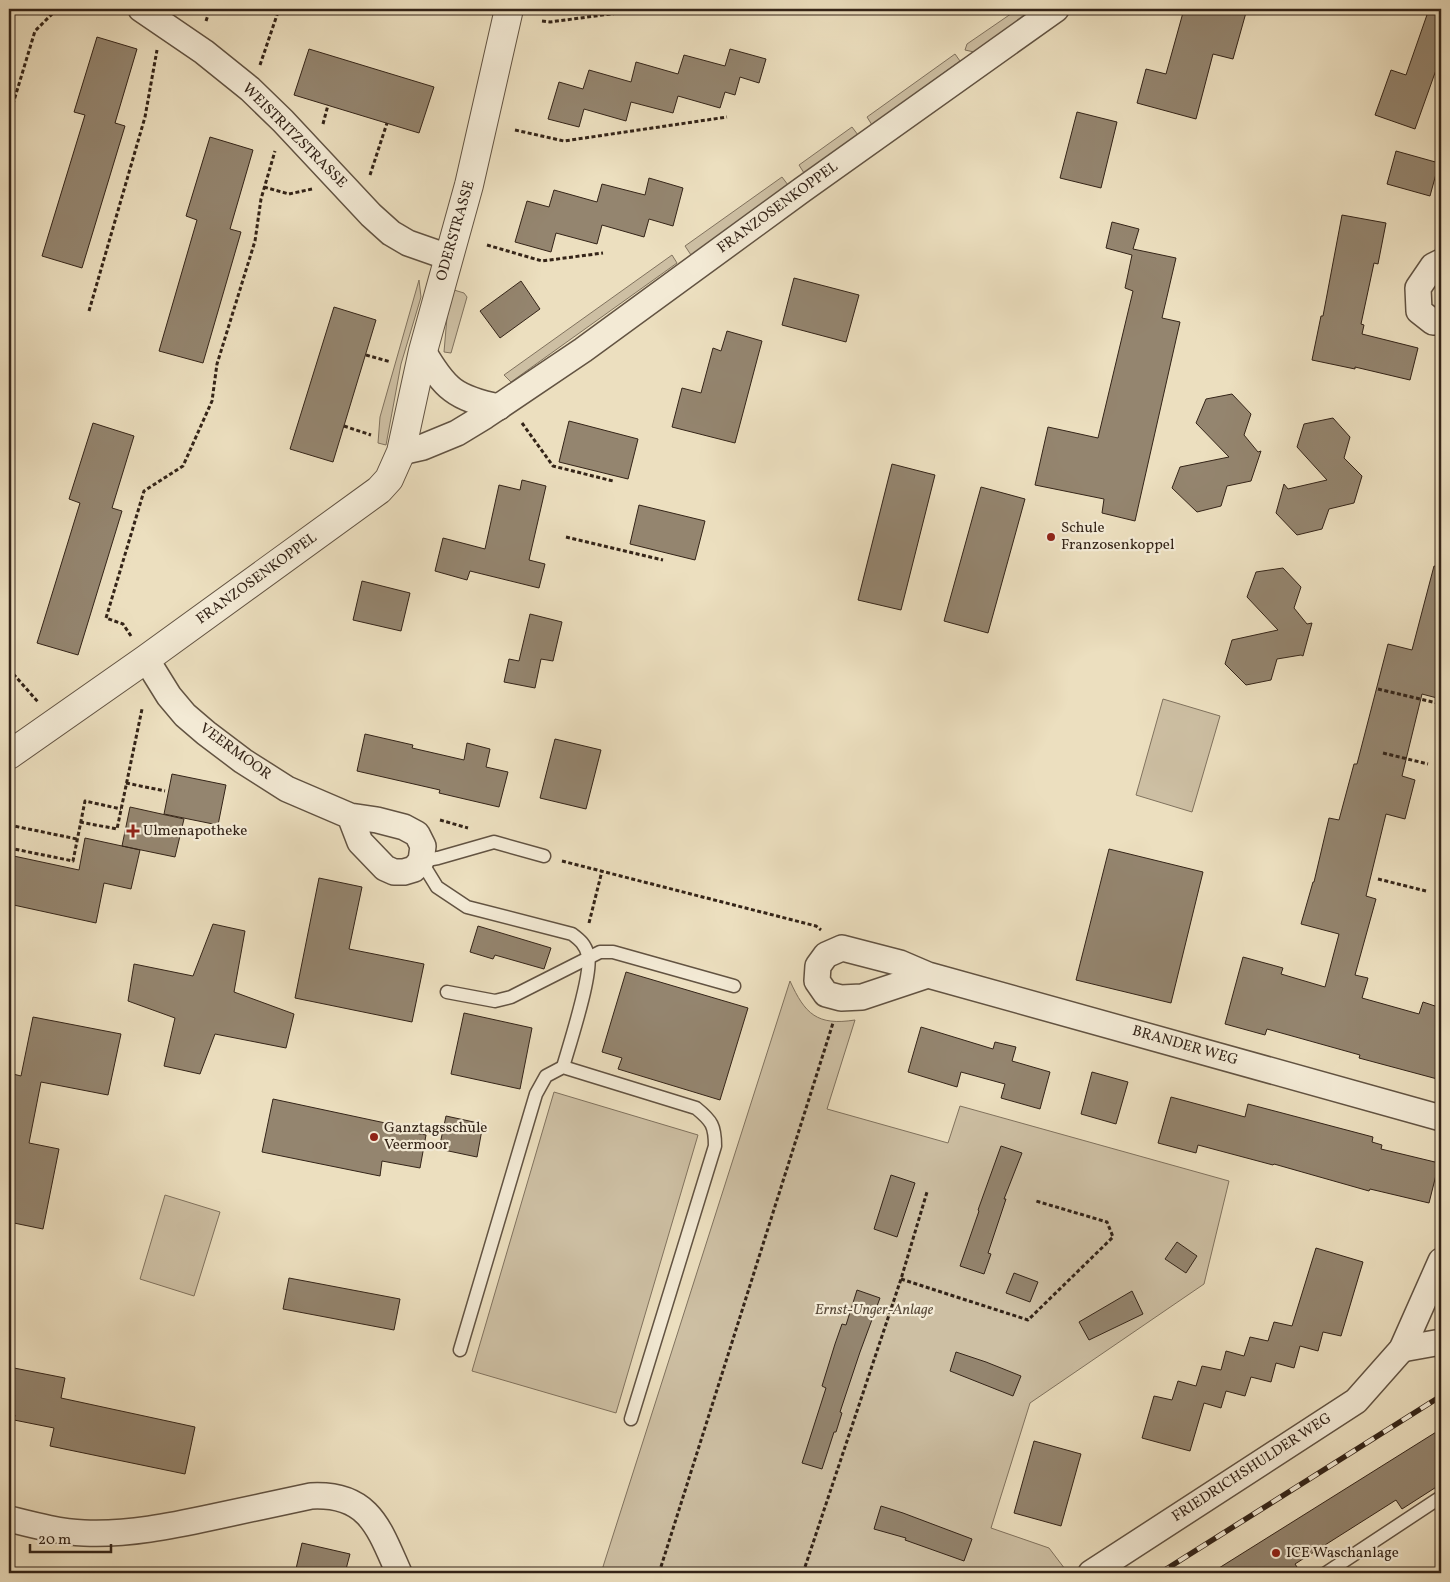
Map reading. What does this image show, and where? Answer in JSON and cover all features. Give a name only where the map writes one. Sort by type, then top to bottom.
[{"type":"street","name":"WEISTRITZSTRASSE","points":[[141,9],[204,52],[250,88],[284,121],[371,215],[391,233],[408,244],[448,257]]},
{"type":"street","name":"ODERSTRASSE","points":[[401,452],[423,351],[469,185],[509,9]]},
{"type":"street","name":"FRANZOSENKOPPEL","points":[[9,755],[146,659],[380,490],[389,479],[401,452],[423,446],[457,432],[499,407],[583,350],[802,190],[1056,9]]},
{"type":"street","points":[[1441,262],[1433,266],[1418,288],[1419,311],[1433,322],[1441,322]]},
{"type":"street","points":[[423,351],[440,380],[449,388],[464,398],[499,407]]},
{"type":"street","name":"VEERMOOR","points":[[146,659],[169,696],[186,715],[243,761],[288,789],[350,816],[404,827],[416,834],[423,846],[421,861]]},
{"type":"street","points":[[350,816],[360,842],[385,868],[394,872],[404,872],[414,869],[421,861]]},
{"type":"street","points":[[842,948],[826,954],[818,966],[817,981],[826,994],[841,998],[862,997],[928,975]]},
{"type":"street","name":"BRANDER WEG","points":[[842,948],[900,963],[928,975],[1441,1118]]},
{"type":"street","name":"FRIEDRICHSHULDER WEG","points":[[1091,1573],[1356,1401],[1402,1349],[1441,1261]]},
{"type":"street","points":[[1402,1349],[1441,1342]]},
{"type":"street","points":[[9,1519],[55,1530],[82,1533],[120,1533],[172,1526],[311,1496],[328,1495],[346,1500],[363,1510],[375,1522],[399,1573]]},
{"type":"lane","points":[[544,856],[494,842],[421,861],[437,887],[467,907],[572,934],[583,943],[588,956],[587,976],[563,1067]]},
{"type":"lane","points":[[447,992],[495,1001],[511,997],[588,956],[600,952],[613,952],[734,986]]},
{"type":"lane","points":[[460,1350],[536,1094],[546,1076],[563,1067],[696,1108],[709,1118],[715,1132],[715,1146],[632,1419]]},
{"type":"lane","points":[[1326,1573],[1441,1496]]},
{"type":"path","points":[[9,117],[35,31],[53,13],[54,9]]},
{"type":"path","points":[[259,70],[279,9]]},
{"type":"path","points":[[542,21],[550,22],[648,9]]},
{"type":"path","points":[[89,311],[145,117],[159,45]]},
{"type":"path","points":[[321,129],[328,106]]},
{"type":"path","points":[[515,130],[564,141],[727,117]]},
{"type":"path","points":[[369,179],[387,123]]},
{"type":"path","points":[[131,637],[123,624],[106,618],[144,491],[183,466],[212,400],[217,364],[256,241],[260,199],[276,146]]},
{"type":"path","points":[[264,187],[289,194],[315,188]]},
{"type":"path","points":[[487,245],[542,261],[603,253]]},
{"type":"path","points":[[366,355],[392,362]]},
{"type":"path","points":[[520,419],[553,466],[612,480]]},
{"type":"path","points":[[344,426],[371,435]]},
{"type":"path","points":[[566,537],[663,560]]},
{"type":"path","points":[[9,669],[39,702]]},
{"type":"path","points":[[1378,689],[1441,704]]},
{"type":"path","points":[[80,822],[117,829],[142,709]]},
{"type":"path","points":[[1383,753],[1428,764]]},
{"type":"path","points":[[126,783],[165,791]]},
{"type":"path","points":[[9,848],[72,861],[85,801],[121,809]]},
{"type":"path","points":[[434,819],[484,832],[494,842]]},
{"type":"path","points":[[9,825],[77,839]]},
{"type":"path","points":[[544,856],[816,926],[842,948]]},
{"type":"path","points":[[583,943],[602,871]]},
{"type":"path","points":[[1378,879],[1426,891]]},
{"type":"path","points":[[659,1573],[841,998]]},
{"type":"path","points":[[803,1573],[901,1278],[927,1192]]},
{"type":"path","points":[[901,1278],[1028,1320],[1113,1237],[1107,1222],[1036,1201]]},
{"type":"green space","points":[[1018,9],[1035,9],[974,52],[965,50],[967,44]]},
{"type":"green space","points":[[955,54],[960,61],[872,125],[867,117]]},
{"type":"green space","points":[[852,127],[858,135],[804,173],[799,165]]},
{"type":"green space","points":[[782,177],[788,185],[691,255],[685,246]]},
{"type":"green space","points":[[672,255],[677,263],[511,382],[504,375]]},
{"type":"green space","points":[[419,280],[421,297],[401,364],[386,445],[378,443],[380,417]]},
{"type":"green space","points":[[454,290],[464,293],[467,297],[451,353],[444,352],[447,317]]},
{"type":"green space","points":[[1163,699],[1220,716],[1192,812],[1136,795]]},
{"type":"green space","name":"Ernst-Unger-Anlage","points":[[790,981],[801,1002],[814,1015],[831,1021],[855,1020],[827,1109],[948,1143],[960,1106],[1229,1181],[1204,1284],[1030,1403],[991,1528],[1049,1548],[1065,1569],[1060,1573],[601,1573]]},
{"type":"green space","points":[[554,1092],[698,1135],[616,1413],[472,1371]]},
{"type":"green space","points":[[165,1195],[220,1212],[194,1296],[140,1279]]},
{"type":"building","points":[[1184,9],[1247,9],[1233,59],[1213,54],[1196,119],[1137,103],[1146,69],[1166,74]]},
{"type":"building","points":[[1429,9],[1441,9],[1441,56],[1415,129],[1375,115],[1391,70],[1406,75]]},
{"type":"building","points":[[97,37],[137,49],[115,123],[125,126],[82,268],[42,256],[85,115],[74,112]]},
{"type":"building","points":[[309,49],[434,87],[419,133],[294,95]]},
{"type":"building","points":[[730,49],[766,59],[759,83],[740,77],[735,95],[725,92],[720,108],[678,96],[673,113],[631,102],[626,121],[584,109],[579,127],[548,119],[559,82],[583,89],[589,70],[631,82],[636,62],[678,74],[684,55],[725,66]]},
{"type":"building","points":[[1077,112],[1117,122],[1101,188],[1060,178]]},
{"type":"building","points":[[210,137],[253,150],[230,229],[241,232],[203,363],[159,351],[197,220],[186,216]]},
{"type":"building","points":[[1396,151],[1439,163],[1430,196],[1387,184]]},
{"type":"building","points":[[649,178],[683,188],[673,226],[649,219],[644,237],[602,225],[597,244],[556,233],[551,252],[515,242],[527,201],[549,207],[554,190],[597,202],[602,184],[645,195]]},
{"type":"building","points":[[1342,215],[1386,223],[1378,264],[1374,263],[1361,324],[1364,325],[1362,334],[1418,348],[1410,380],[1355,367],[1355,369],[1312,360],[1321,316],[1323,316]]},
{"type":"building","points":[[1112,222],[1139,229],[1133,249],[1176,258],[1162,318],[1180,322],[1135,521],[1102,513],[1104,499],[1035,485],[1048,427],[1098,438],[1133,291],[1125,288],[1132,255],[1106,248]]},
{"type":"building","points":[[794,278],[859,295],[846,342],[782,325]]},
{"type":"building","points":[[521,281],[540,309],[500,338],[480,311]]},
{"type":"building","points":[[334,307],[376,320],[333,462],[290,449]]},
{"type":"building","points":[[727,331],[762,341],[735,443],[672,427],[682,388],[701,393],[713,348],[721,351]]},
{"type":"building","points":[[1232,394],[1251,414],[1244,435],[1258,452],[1261,451],[1251,481],[1227,486],[1221,506],[1197,512],[1172,488],[1180,467],[1229,457],[1196,423],[1206,399]]},
{"type":"building","points":[[1333,418],[1350,437],[1344,458],[1362,476],[1354,503],[1329,509],[1322,529],[1297,535],[1276,513],[1284,484],[1288,489],[1327,480],[1297,447],[1304,424]]},
{"type":"building","points":[[569,421],[638,439],[628,479],[559,462]]},
{"type":"building","points":[[93,423],[134,436],[112,508],[122,511],[78,655],[37,643],[80,503],[69,499]]},
{"type":"building","points":[[892,464],[935,475],[901,610],[858,600]]},
{"type":"building","points":[[522,480],[546,486],[529,560],[545,564],[539,588],[470,571],[467,580],[435,571],[443,538],[485,549],[499,485],[520,490]]},
{"type":"building","points":[[981,487],[1025,499],[988,633],[944,621]]},
{"type":"building","points":[[639,505],[705,521],[695,560],[630,544]]},
{"type":"building","points":[[1434,566],[1441,567],[1441,682],[1437,698],[1422,694],[1402,776],[1415,780],[1405,819],[1386,814],[1366,896],[1376,899],[1355,975],[1368,978],[1362,998],[1419,1014],[1423,1002],[1441,1008],[1441,1080],[1359,1058],[1360,1055],[1267,1029],[1265,1035],[1225,1024],[1243,957],[1283,968],[1281,974],[1325,987],[1339,934],[1301,924],[1314,882],[1329,818],[1339,820],[1354,764],[1357,764],[1388,644],[1412,650]]},
{"type":"building","points":[[1283,568],[1301,587],[1294,608],[1307,624],[1312,623],[1303,656],[1277,659],[1271,680],[1246,685],[1225,664],[1232,640],[1278,630],[1247,597],[1256,572]]},
{"type":"building","points":[[362,581],[410,593],[401,631],[353,620]]},
{"type":"building","points":[[530,614],[562,622],[553,661],[541,659],[535,688],[504,682],[509,659],[519,661]]},
{"type":"building","points":[[365,734],[413,745],[412,748],[464,760],[467,743],[490,749],[486,767],[508,772],[499,807],[439,793],[440,790],[357,771]]},
{"type":"building","points":[[555,739],[601,750],[586,809],[540,798]]},
{"type":"building","points":[[172,774],[226,785],[218,825],[164,814]]},
{"type":"building","points":[[130,807],[184,819],[175,857],[122,846]]},
{"type":"building","points":[[85,838],[140,850],[131,889],[104,883],[96,923],[9,904],[9,855],[79,870]]},
{"type":"building","points":[[1109,849],[1203,872],[1171,1003],[1076,980]]},
{"type":"building","points":[[319,878],[362,887],[349,949],[424,964],[412,1022],[295,998]]},
{"type":"building","points":[[213,924],[245,931],[234,992],[294,1014],[286,1048],[215,1034],[200,1074],[164,1066],[175,1018],[128,1001],[134,964],[193,976]]},
{"type":"building","points":[[478,926],[551,948],[544,969],[495,955],[493,959],[470,952]]},
{"type":"building","points":[[626,972],[748,1008],[720,1100],[618,1069],[622,1058],[602,1052]]},
{"type":"building","points":[[464,1013],[532,1028],[520,1089],[451,1074]]},
{"type":"building","points":[[33,1017],[121,1034],[108,1095],[41,1082],[29,1143],[59,1149],[43,1229],[9,1222],[9,1073],[21,1076]]},
{"type":"building","points":[[921,1027],[993,1049],[995,1042],[1016,1047],[1012,1061],[1050,1072],[1040,1109],[1001,1098],[1005,1084],[961,1072],[957,1087],[908,1072]]},
{"type":"building","points":[[1092,1072],[1128,1082],[1116,1124],[1081,1114]]},
{"type":"building","points":[[1171,1097],[1245,1117],[1248,1104],[1373,1137],[1372,1142],[1382,1145],[1381,1149],[1439,1163],[1429,1203],[1370,1189],[1369,1191],[1198,1145],[1196,1153],[1158,1143]]},
{"type":"building","points":[[273,1099],[390,1124],[389,1128],[426,1135],[420,1168],[382,1161],[380,1176],[262,1152]]},
{"type":"building","points":[[446,1116],[483,1124],[477,1157],[439,1149]]},
{"type":"building","points":[[1001,1146],[1022,1153],[1004,1199],[1006,1199],[988,1253],[991,1254],[984,1274],[960,1266]]},
{"type":"building","points":[[891,1175],[915,1183],[897,1237],[874,1229]]},
{"type":"building","points":[[1177,1242],[1197,1256],[1186,1273],[1165,1259]]},
{"type":"building","points":[[1316,1248],[1363,1262],[1341,1336],[1323,1332],[1318,1351],[1300,1346],[1294,1368],[1276,1363],[1271,1382],[1251,1377],[1245,1396],[1226,1391],[1221,1408],[1204,1403],[1190,1451],[1142,1438],[1154,1396],[1172,1400],[1178,1381],[1196,1386],[1202,1366],[1221,1370],[1226,1351],[1244,1356],[1250,1337],[1268,1341],[1274,1322],[1292,1326]]},
{"type":"building","points":[[1014,1273],[1038,1282],[1030,1302],[1006,1293]]},
{"type":"building","points":[[289,1278],[400,1299],[394,1330],[283,1309]]},
{"type":"building","points":[[857,1290],[880,1298],[860,1352],[840,1412],[842,1413],[836,1432],[834,1432],[822,1469],[802,1463],[826,1388],[822,1386],[835,1344],[842,1324],[846,1325]]},
{"type":"building","points":[[1132,1291],[1143,1314],[1089,1340],[1079,1322]]},
{"type":"building","points":[[956,1352],[1021,1376],[1013,1396],[950,1371]]},
{"type":"building","points":[[9,1367],[65,1378],[61,1398],[195,1427],[185,1474],[50,1446],[54,1428],[14,1420],[15,1415],[9,1414]]},
{"type":"building","points":[[1441,1429],[1441,1484],[1402,1509],[1396,1500],[1295,1564],[1301,1573],[1211,1573]]},
{"type":"building","points":[[1034,1441],[1081,1454],[1061,1526],[1014,1513]]},
{"type":"building","points":[[881,1506],[972,1539],[964,1561],[905,1540],[906,1538],[874,1529]]},
{"type":"building","points":[[302,1543],[350,1554],[345,1573],[295,1573]]},
{"type":"railway","points":[[1160,1573],[1441,1396]]},
{"type":"place","name":"Schule Franzosenkoppel","points":[[1051,537]]},
{"type":"place","name":"Ulmenapotheke","points":[[133,831]]},
{"type":"place","name":"Ganztagsschule Veermoor","points":[[374,1137]]},
{"type":"place","name":"ICE Waschanlage","points":[[1276,1553]]}]
